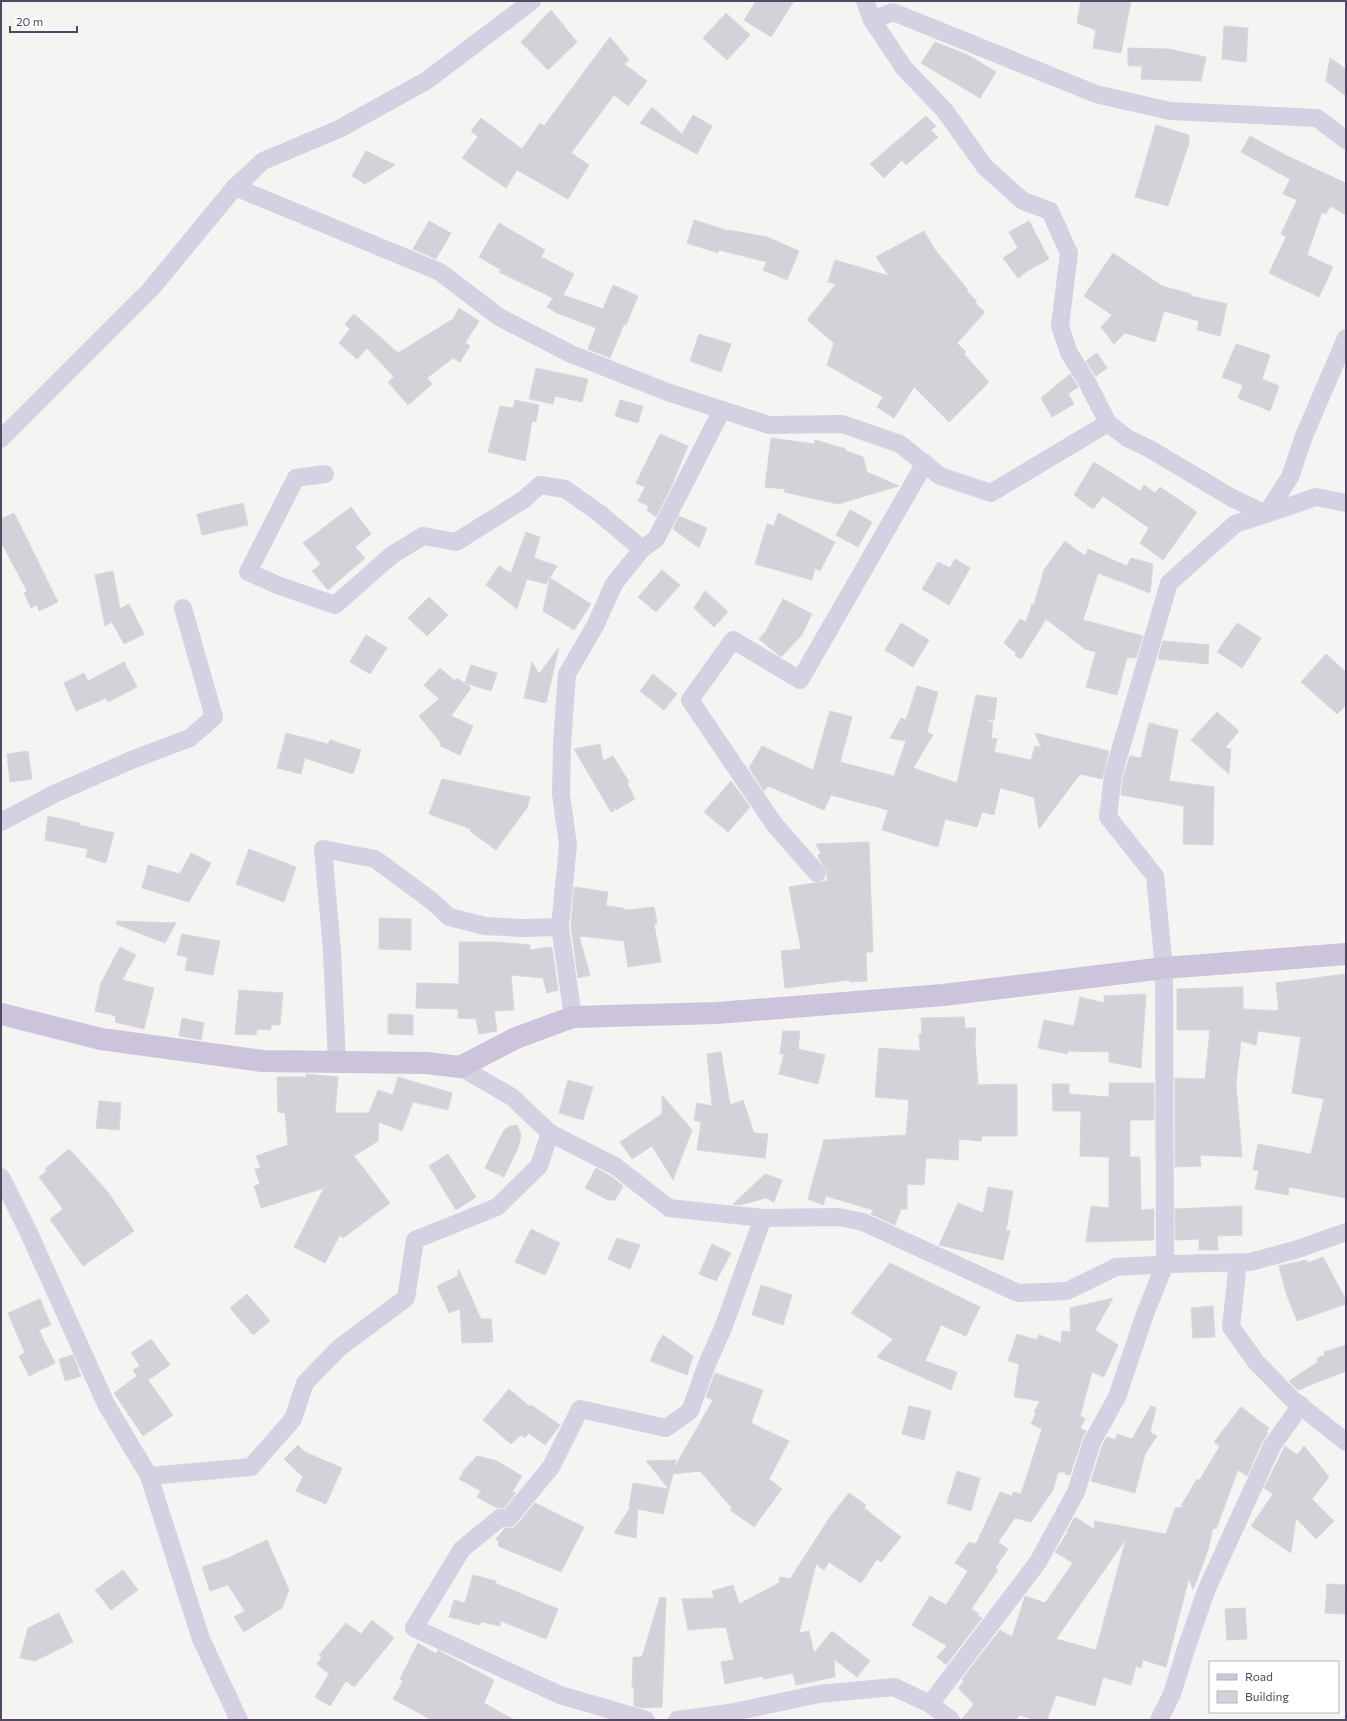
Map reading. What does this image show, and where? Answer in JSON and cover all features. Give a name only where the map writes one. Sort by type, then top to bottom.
[{"type":"street","points":[[1,439],[150,290],[235,187],[263,161],[338,130],[426,81],[532,1]]},
{"type":"street","points":[[865,1],[872,20],[904,68],[945,111],[985,167],[1023,201],[1050,211],[1069,253],[1060,326],[1069,353],[1086,380],[1108,423],[1127,438],[1150,449],[1232,498],[1266,514]]},
{"type":"street","points":[[872,20],[893,12],[1096,94],[1170,111],[1317,118],[1346,140]]},
{"type":"street","points":[[235,187],[440,272],[499,317],[571,354],[670,393],[769,425],[842,424],[900,444],[940,476],[991,493],[1108,423]]},
{"type":"street","points":[[1266,514],[1290,477],[1304,436],[1346,338]]},
{"type":"street","points":[[573,1017],[560,927],[568,845],[560,794],[567,674],[595,626],[614,584],[642,549],[656,539],[722,410]]},
{"type":"street","points":[[817,873],[774,824],[690,700],[733,640],[800,680],[925,463]]},
{"type":"street","points":[[325,474],[296,478],[248,572],[280,586],[335,605],[392,555],[423,536],[456,542],[523,500],[540,485],[565,489],[600,513],[642,549]]},
{"type":"street","points":[[930,1704],[1038,1562],[1076,1492],[1092,1442],[1117,1397],[1145,1314],[1165,1264],[1164,968],[1156,876],[1108,817],[1113,775],[1169,583],[1235,524],[1316,497],[1346,503]]},
{"type":"street","points":[[1,822],[64,790],[134,759],[190,738],[214,717],[183,608]]},
{"type":"street","points":[[338,1062],[332,951],[323,849],[376,859],[432,901],[449,917],[486,926],[522,928],[560,927]]},
{"type":"street","points":[[460,1067],[516,1038],[573,1017],[717,1013],[927,996],[1164,968],[1346,954]]},
{"type":"street","points":[[1,1014],[101,1039],[262,1061],[426,1063],[460,1067],[512,1097],[550,1133],[615,1166],[669,1208],[763,1218],[839,1217],[863,1222],[1018,1293],[1067,1291],[1116,1267],[1250,1262],[1298,1249],[1346,1232]]},
{"type":"street","points":[[149,1476],[251,1467],[293,1419],[305,1383],[339,1348],[406,1298],[414,1240],[497,1207],[539,1166],[550,1133]]},
{"type":"street","points":[[1,1177],[28,1231],[106,1404],[149,1476],[201,1639],[239,1720]]},
{"type":"street","points":[[646,1720],[560,1695],[414,1628],[462,1549],[500,1518],[510,1518],[551,1467],[580,1409],[666,1428],[690,1411],[707,1364],[723,1328],[763,1218]]},
{"type":"street","points":[[1238,1262],[1231,1326],[1256,1362],[1301,1405],[1346,1442]]},
{"type":"street","points":[[1160,1720],[1172,1694],[1206,1591],[1272,1446],[1301,1405]]},
{"type":"street","points":[[677,1720],[721,1717],[819,1694],[894,1687],[930,1704],[951,1720]]},
{"type":"building","points":[[756,1],[794,1],[771,37],[744,20]]},
{"type":"building","points":[[1081,1],[1131,1],[1121,53],[1093,48],[1096,30],[1077,23]]},
{"type":"building","points":[[551,10],[577,42],[548,70],[521,42]]},
{"type":"building","points":[[726,13],[750,35],[727,60],[703,38]]},
{"type":"building","points":[[1224,26],[1248,28],[1246,62],[1222,59]]},
{"type":"building","points":[[610,37],[629,60],[624,64],[647,81],[628,106],[614,95],[571,153],[589,165],[568,199],[517,170],[506,188],[462,158],[478,137],[471,131],[481,118],[522,149],[540,123],[544,126]]},
{"type":"building","points":[[935,42],[968,55],[996,72],[980,98],[921,63]]},
{"type":"building","points":[[1128,48],[1169,49],[1206,57],[1201,81],[1141,79],[1142,66],[1128,66]]},
{"type":"building","points":[[1330,58],[1346,69],[1346,96],[1326,81]]},
{"type":"building","points":[[652,107],[682,134],[693,115],[712,126],[697,154],[640,123]]},
{"type":"building","points":[[926,116],[936,126],[931,130],[938,137],[906,165],[902,160],[884,178],[870,164]]},
{"type":"building","points":[[1156,125],[1189,135],[1189,143],[1168,206],[1135,197]]},
{"type":"building","points":[[1250,136],[1285,155],[1346,183],[1346,215],[1330,206],[1326,214],[1322,212],[1307,255],[1333,267],[1319,297],[1269,273],[1286,237],[1281,234],[1297,200],[1283,194],[1290,179],[1241,152]]},
{"type":"building","points":[[366,151],[395,165],[365,184],[352,176]]},
{"type":"building","points":[[694,220],[729,231],[767,237],[799,251],[787,280],[763,270],[767,262],[719,250],[718,253],[687,243]]},
{"type":"building","points":[[429,221],[451,233],[436,259],[413,249]]},
{"type":"building","points":[[1029,221],[1049,259],[1027,271],[1018,278],[1003,258],[1018,248],[1009,232]]},
{"type":"building","points":[[499,223],[545,250],[541,257],[574,274],[563,295],[603,309],[613,285],[638,296],[626,325],[624,324],[610,358],[588,349],[596,328],[557,313],[547,307],[553,298],[499,272],[501,270],[479,257]]},
{"type":"building","points":[[924,231],[936,251],[968,290],[966,291],[977,301],[975,303],[985,312],[957,343],[966,352],[964,354],[989,382],[949,422],[914,387],[894,418],[877,407],[883,397],[827,365],[834,343],[807,320],[836,284],[828,282],[835,260],[889,276],[876,257]]},
{"type":"building","points":[[1113,253],[1162,286],[1191,294],[1191,296],[1227,304],[1220,336],[1197,330],[1199,321],[1164,311],[1155,342],[1125,333],[1114,344],[1101,327],[1112,315],[1084,296]]},
{"type":"building","points":[[459,308],[479,321],[465,343],[470,346],[460,362],[453,358],[427,378],[432,384],[408,405],[388,382],[394,377],[367,348],[357,359],[339,343],[350,329],[345,324],[354,314],[398,353],[453,319]]},
{"type":"building","points":[[699,334],[731,344],[721,372],[690,361]]},
{"type":"building","points":[[1236,344],[1270,355],[1262,379],[1279,386],[1270,411],[1238,398],[1243,385],[1222,377]]},
{"type":"building","points":[[1097,353],[1107,368],[1096,376],[1086,361]]},
{"type":"building","points":[[536,368],[588,379],[582,402],[555,396],[553,404],[529,399]]},
{"type":"building","points":[[1070,374],[1078,387],[1068,394],[1074,404],[1052,417],[1041,398]]},
{"type":"building","points":[[515,400],[539,405],[536,422],[532,421],[525,461],[488,452],[500,406],[513,408]]},
{"type":"building","points":[[620,400],[643,406],[638,423],[615,416]]},
{"type":"building","points":[[660,434],[688,446],[671,487],[656,517],[647,510],[649,506],[638,501],[645,487],[636,483]]},
{"type":"building","points":[[771,438],[814,444],[815,440],[846,449],[846,451],[863,457],[867,472],[899,486],[838,504],[784,492],[785,489],[765,487]]},
{"type":"building","points":[[1094,462],[1140,491],[1144,485],[1155,493],[1160,487],[1197,512],[1163,560],[1140,543],[1149,528],[1103,496],[1093,509],[1074,495]]},
{"type":"building","points":[[243,503],[248,525],[202,535],[197,514]]},
{"type":"building","points":[[351,507],[371,534],[355,547],[365,558],[328,590],[312,571],[321,564],[303,543]]},
{"type":"building","points":[[850,510],[872,522],[858,547],[836,535]]},
{"type":"building","points":[[14,513],[58,602],[39,611],[37,605],[31,608],[24,593],[27,591],[1,542],[1,519]]},
{"type":"building","points":[[778,513],[835,542],[820,571],[815,568],[812,580],[755,564],[767,524],[774,526]]},
{"type":"building","points":[[679,516],[707,528],[699,548],[673,529]]},
{"type":"building","points":[[526,532],[540,537],[534,558],[557,566],[546,584],[527,579],[517,609],[486,585],[499,566],[511,573]]},
{"type":"building","points":[[1065,541],[1085,556],[1088,549],[1127,566],[1131,558],[1153,564],[1150,593],[1098,573],[1083,620],[1143,636],[1136,658],[1127,657],[1117,695],[1086,687],[1096,652],[1085,649],[1046,619],[1021,659],[1015,656],[1016,653],[1004,643],[1020,619],[1026,622],[1032,604],[1034,605],[1044,570]]},
{"type":"building","points":[[955,559],[970,568],[949,605],[922,589],[938,562],[950,568]]},
{"type":"building","points":[[662,570],[680,585],[656,612],[638,597]]},
{"type":"building","points":[[113,571],[120,609],[129,604],[144,634],[124,644],[112,622],[105,626],[95,575]]},
{"type":"building","points":[[550,578],[591,604],[574,630],[543,611]]},
{"type":"building","points":[[705,591],[728,612],[714,627],[694,608]]},
{"type":"building","points":[[429,597],[448,615],[427,636],[408,618]]},
{"type":"building","points":[[783,599],[812,614],[801,636],[781,657],[759,639],[766,631]]},
{"type":"building","points":[[901,623],[929,640],[913,667],[885,650]]},
{"type":"building","points":[[1237,623],[1261,638],[1242,668],[1217,652]]},
{"type":"building","points":[[366,635],[387,648],[370,674],[350,662]]},
{"type":"building","points":[[1163,641],[1209,645],[1208,664],[1158,659]]},
{"type":"building","points":[[559,647],[546,703],[524,698],[532,662],[539,674]]},
{"type":"building","points":[[1326,654],[1346,672],[1346,705],[1337,714],[1301,682]]},
{"type":"building","points":[[124,662],[137,687],[108,702],[106,698],[76,711],[64,683],[84,673],[88,681]]},
{"type":"building","points":[[471,665],[497,673],[491,691],[465,683]]},
{"type":"building","points":[[440,668],[455,681],[457,678],[471,688],[451,716],[473,726],[460,755],[440,746],[441,743],[419,716],[439,699],[424,685]]},
{"type":"building","points":[[653,674],[677,694],[664,710],[640,691]]},
{"type":"building","points":[[917,686],[938,692],[927,732],[933,735],[913,768],[957,783],[976,695],[997,698],[994,720],[984,720],[993,723],[991,738],[997,739],[994,752],[1031,760],[1035,746],[1041,747],[1035,733],[1109,751],[1102,779],[1080,774],[1039,829],[1034,797],[1000,788],[994,815],[982,812],[977,827],[945,819],[938,847],[882,830],[888,810],[831,795],[824,810],[768,786],[764,791],[749,768],[762,746],[813,770],[830,711],[852,717],[840,762],[894,776],[906,741],[890,738],[901,718],[906,720]]},
{"type":"building","points":[[1217,712],[1239,731],[1225,748],[1231,749],[1229,774],[1191,740]]},
{"type":"building","points":[[1149,723],[1178,730],[1169,781],[1214,787],[1213,845],[1183,844],[1184,806],[1121,795],[1123,777],[1130,756],[1141,758]]},
{"type":"building","points":[[286,733],[328,744],[330,740],[361,750],[353,774],[305,758],[301,774],[277,768]]},
{"type":"building","points":[[600,744],[603,761],[613,756],[629,782],[627,783],[635,799],[616,810],[612,802],[614,811],[611,812],[574,749]]},
{"type":"building","points":[[28,751],[32,779],[10,782],[7,754]]},
{"type":"building","points":[[442,779],[530,797],[527,808],[496,850],[470,831],[471,829],[429,814]]},
{"type":"building","points":[[731,781],[750,807],[728,832],[704,812]]},
{"type":"building","points":[[48,816],[80,823],[79,825],[114,833],[106,863],[86,857],[88,849],[45,840]]},
{"type":"building","points":[[869,842],[873,952],[866,952],[867,981],[850,982],[849,980],[785,988],[781,951],[801,949],[789,887],[827,881],[827,871],[820,860],[818,855],[821,854],[816,844]]},
{"type":"building","points":[[249,849],[296,867],[284,902],[236,884]]},
{"type":"building","points":[[191,853],[211,863],[189,902],[142,888],[148,865],[180,874]]},
{"type":"building","points":[[574,887],[608,892],[606,906],[627,910],[654,907],[657,923],[654,924],[661,962],[628,967],[624,941],[579,936],[590,975],[578,978],[571,927]]},
{"type":"building","points":[[379,918],[411,919],[411,950],[379,949]]},
{"type":"building","points":[[117,921],[176,923],[165,943],[116,924]]},
{"type":"building","points":[[182,934],[220,941],[213,975],[185,970],[188,957],[177,955]]},
{"type":"building","points":[[459,942],[497,942],[530,945],[530,950],[548,947],[552,948],[558,990],[547,993],[543,978],[511,975],[514,1010],[494,1011],[497,1031],[479,1034],[476,1019],[458,1018],[458,1009],[416,1008],[417,983],[459,984]]},
{"type":"building","points":[[120,947],[136,955],[122,980],[154,988],[144,1029],[115,1022],[116,1016],[95,1011],[101,983]]},
{"type":"building","points":[[1346,974],[1346,1198],[1289,1187],[1288,1195],[1255,1189],[1259,1170],[1253,1170],[1258,1144],[1311,1154],[1324,1099],[1292,1093],[1301,1037],[1258,1031],[1256,1045],[1241,1041],[1236,1084],[1242,1157],[1200,1155],[1201,1166],[1175,1167],[1175,1078],[1205,1079],[1210,1030],[1177,1030],[1177,989],[1243,987],[1243,1009],[1279,1011],[1276,983]]},
{"type":"building","points":[[239,990],[283,993],[280,1025],[271,1025],[271,1030],[257,1029],[256,1035],[235,1034]]},
{"type":"building","points":[[1146,994],[1141,1068],[1109,1062],[1109,1052],[1068,1051],[1068,1054],[1038,1048],[1044,1020],[1074,1026],[1080,997],[1104,1003],[1104,996]]},
{"type":"building","points":[[388,1014],[413,1015],[413,1035],[388,1034]]},
{"type":"building","points":[[964,1017],[965,1028],[976,1028],[975,1043],[978,1085],[1017,1084],[1017,1136],[982,1136],[981,1141],[959,1139],[958,1160],[926,1158],[924,1185],[907,1184],[907,1209],[901,1209],[895,1225],[871,1214],[873,1210],[826,1196],[823,1205],[808,1199],[824,1140],[906,1135],[909,1100],[875,1097],[879,1048],[920,1051],[919,1034],[922,1034],[921,1018]]},
{"type":"building","points":[[182,1018],[204,1023],[201,1040],[179,1036]]},
{"type":"building","points":[[783,1031],[800,1031],[798,1049],[825,1055],[818,1084],[779,1074],[784,1054],[780,1054]]},
{"type":"building","points":[[721,1052],[730,1105],[743,1100],[754,1133],[768,1134],[765,1158],[697,1150],[701,1122],[694,1120],[697,1103],[712,1106],[707,1054]]},
{"type":"building","points":[[306,1074],[338,1077],[335,1113],[369,1113],[378,1090],[393,1095],[398,1077],[452,1093],[448,1110],[413,1102],[402,1131],[379,1122],[378,1141],[354,1156],[390,1203],[343,1238],[340,1235],[325,1263],[294,1247],[324,1188],[261,1208],[254,1186],[260,1184],[255,1169],[261,1168],[256,1156],[288,1145],[285,1113],[278,1112],[277,1077],[306,1077]]},
{"type":"building","points":[[568,1080],[593,1087],[583,1120],[559,1113]]},
{"type":"building","points":[[1109,1083],[1154,1083],[1154,1120],[1130,1120],[1130,1157],[1140,1157],[1141,1210],[1154,1209],[1154,1240],[1086,1242],[1091,1206],[1109,1208],[1109,1157],[1080,1156],[1081,1111],[1053,1111],[1052,1084],[1069,1084],[1069,1094],[1109,1097]]},
{"type":"building","points":[[662,1095],[692,1130],[673,1180],[652,1146],[632,1159],[620,1142],[662,1114]]},
{"type":"building","points":[[99,1101],[121,1103],[119,1130],[96,1128]]},
{"type":"building","points":[[517,1125],[521,1135],[518,1148],[504,1177],[485,1168],[504,1130],[510,1126]]},
{"type":"building","points":[[69,1149],[108,1192],[134,1231],[83,1266],[50,1219],[63,1209],[39,1177],[47,1171],[45,1169]]},
{"type":"building","points":[[448,1154],[476,1197],[456,1210],[429,1166]]},
{"type":"building","points":[[596,1168],[612,1177],[623,1186],[615,1200],[608,1200],[585,1188]]},
{"type":"building","points":[[765,1174],[782,1180],[774,1202],[766,1198],[740,1205],[733,1204]]},
{"type":"building","points":[[988,1187],[1013,1191],[1006,1230],[1010,1231],[1003,1260],[939,1245],[958,1203],[983,1213]]},
{"type":"building","points":[[1242,1206],[1242,1235],[1217,1236],[1218,1250],[1199,1250],[1199,1239],[1175,1240],[1175,1209]]},
{"type":"building","points":[[531,1229],[560,1243],[545,1275],[515,1262]]},
{"type":"building","points":[[617,1238],[640,1245],[630,1269],[608,1259]]},
{"type":"building","points":[[712,1244],[731,1253],[716,1281],[699,1274]]},
{"type":"building","points":[[1323,1257],[1346,1300],[1346,1304],[1297,1321],[1286,1293],[1279,1266],[1307,1260],[1307,1263]]},
{"type":"building","points":[[890,1263],[980,1307],[966,1336],[941,1325],[925,1361],[957,1372],[951,1390],[877,1357],[893,1339],[851,1313]]},
{"type":"building","points":[[458,1270],[481,1319],[491,1319],[493,1342],[462,1343],[460,1309],[449,1313],[437,1286],[458,1276]]},
{"type":"building","points":[[761,1285],[792,1295],[783,1325],[752,1315]]},
{"type":"building","points":[[247,1294],[270,1321],[253,1335],[230,1308]]},
{"type":"building","points":[[1113,1298],[1095,1330],[1118,1345],[1104,1377],[1092,1372],[1080,1416],[1085,1419],[1080,1428],[1086,1431],[1070,1475],[1065,1474],[1066,1472],[1058,1472],[1053,1490],[1031,1522],[1015,1518],[998,1542],[1008,1549],[995,1568],[998,1570],[971,1609],[982,1618],[946,1665],[937,1657],[947,1646],[912,1625],[930,1596],[946,1605],[968,1571],[955,1563],[969,1542],[976,1544],[1000,1492],[1012,1496],[1013,1492],[1021,1494],[1042,1429],[1031,1424],[1036,1413],[1034,1412],[1040,1401],[1014,1397],[1019,1364],[1008,1361],[1017,1334],[1037,1340],[1039,1335],[1061,1343],[1062,1331],[1071,1332],[1070,1308]]},
{"type":"building","points":[[40,1299],[51,1325],[39,1330],[55,1363],[29,1376],[19,1356],[25,1353],[8,1313]]},
{"type":"building","points":[[1213,1306],[1215,1337],[1193,1338],[1191,1308]]},
{"type":"building","points":[[663,1335],[693,1356],[687,1375],[650,1361]]},
{"type":"building","points":[[151,1339],[170,1365],[148,1380],[173,1415],[143,1436],[114,1393],[137,1376],[133,1370],[140,1366],[131,1353]]},
{"type":"building","points":[[1346,1345],[1346,1371],[1298,1390],[1289,1381],[1318,1362],[1317,1358],[1325,1355],[1324,1352]]},
{"type":"building","points":[[73,1355],[81,1376],[65,1381],[59,1359]]},
{"type":"building","points":[[715,1373],[763,1390],[751,1423],[789,1441],[769,1479],[782,1489],[754,1527],[730,1510],[732,1508],[700,1471],[673,1474],[663,1514],[638,1509],[636,1538],[614,1533],[630,1508],[633,1483],[669,1489],[646,1461],[676,1460],[673,1470],[713,1400],[706,1397]]},
{"type":"building","points":[[509,1389],[530,1407],[531,1405],[560,1425],[545,1445],[529,1433],[525,1438],[521,1435],[511,1444],[483,1420]]},
{"type":"building","points":[[909,1406],[931,1411],[924,1440],[902,1434]]},
{"type":"building","points":[[1151,1406],[1156,1408],[1150,1432],[1157,1436],[1145,1454],[1135,1493],[1091,1481],[1102,1446],[1107,1437],[1115,1440],[1117,1434],[1132,1439]]},
{"type":"building","points":[[1241,1407],[1269,1428],[1247,1476],[1238,1470],[1216,1529],[1213,1528],[1208,1550],[1193,1590],[1189,1578],[1166,1667],[1143,1660],[1141,1668],[1136,1666],[1131,1685],[1103,1677],[1095,1706],[1056,1695],[1047,1720],[1034,1720],[1020,1715],[1015,1720],[961,1720],[974,1704],[958,1688],[964,1681],[962,1679],[1000,1630],[1012,1637],[1025,1596],[1045,1603],[1073,1563],[1055,1552],[1068,1532],[1067,1531],[1075,1517],[1095,1530],[1094,1521],[1166,1534],[1175,1508],[1187,1507],[1181,1506],[1197,1479],[1199,1481],[1220,1446],[1214,1442]],"holes":[[[1126,1539],[1096,1650],[1056,1639]]]},
{"type":"building","points":[[298,1445],[305,1452],[342,1468],[326,1504],[296,1491],[303,1477],[284,1459]]},
{"type":"building","points":[[1285,1446],[1297,1455],[1304,1446],[1329,1477],[1312,1499],[1334,1521],[1316,1539],[1296,1518],[1291,1553],[1251,1526],[1273,1494],[1264,1488]]},
{"type":"building","points":[[477,1456],[497,1461],[522,1476],[512,1492],[516,1493],[504,1508],[497,1508],[477,1497],[481,1491],[459,1479],[464,1470]]},
{"type":"building","points":[[957,1471],[980,1478],[971,1511],[947,1503]]},
{"type":"building","points":[[849,1493],[866,1505],[864,1508],[901,1537],[881,1562],[877,1559],[861,1583],[829,1562],[824,1570],[816,1564],[799,1633],[809,1631],[814,1653],[832,1631],[870,1661],[857,1677],[834,1659],[835,1677],[796,1685],[793,1673],[764,1679],[763,1676],[725,1684],[721,1662],[734,1660],[726,1627],[688,1630],[682,1599],[714,1598],[712,1591],[733,1585],[739,1604],[779,1583],[780,1577],[790,1579],[830,1517]]},
{"type":"building","points":[[535,1503],[584,1527],[561,1572],[498,1546],[499,1542],[496,1539],[505,1528],[513,1528],[517,1525]]},
{"type":"building","points":[[267,1540],[289,1590],[282,1608],[244,1632],[234,1617],[245,1611],[228,1585],[210,1591],[202,1567],[228,1558]]},
{"type":"building","points":[[123,1570],[138,1590],[111,1610],[95,1590]]},
{"type":"building","points":[[473,1575],[496,1581],[495,1583],[558,1609],[546,1639],[501,1621],[500,1626],[481,1622],[480,1625],[449,1617],[454,1600],[465,1603]]},
{"type":"building","points":[[1327,1584],[1346,1585],[1346,1614],[1325,1613]]},
{"type":"building","points":[[660,1597],[666,1598],[662,1707],[642,1708],[634,1706],[634,1687],[632,1687],[633,1657],[642,1657]]},
{"type":"building","points":[[1245,1608],[1247,1639],[1227,1640],[1225,1609]]},
{"type":"building","points":[[59,1613],[73,1642],[35,1661],[20,1658],[28,1628]]},
{"type":"building","points":[[372,1620],[394,1638],[354,1687],[346,1681],[330,1706],[315,1697],[329,1674],[317,1664],[322,1657],[319,1655],[346,1623],[361,1634]]},
{"type":"building","points":[[418,1643],[436,1654],[438,1650],[494,1680],[484,1703],[514,1720],[432,1720],[393,1699],[403,1681],[400,1679]]}]
